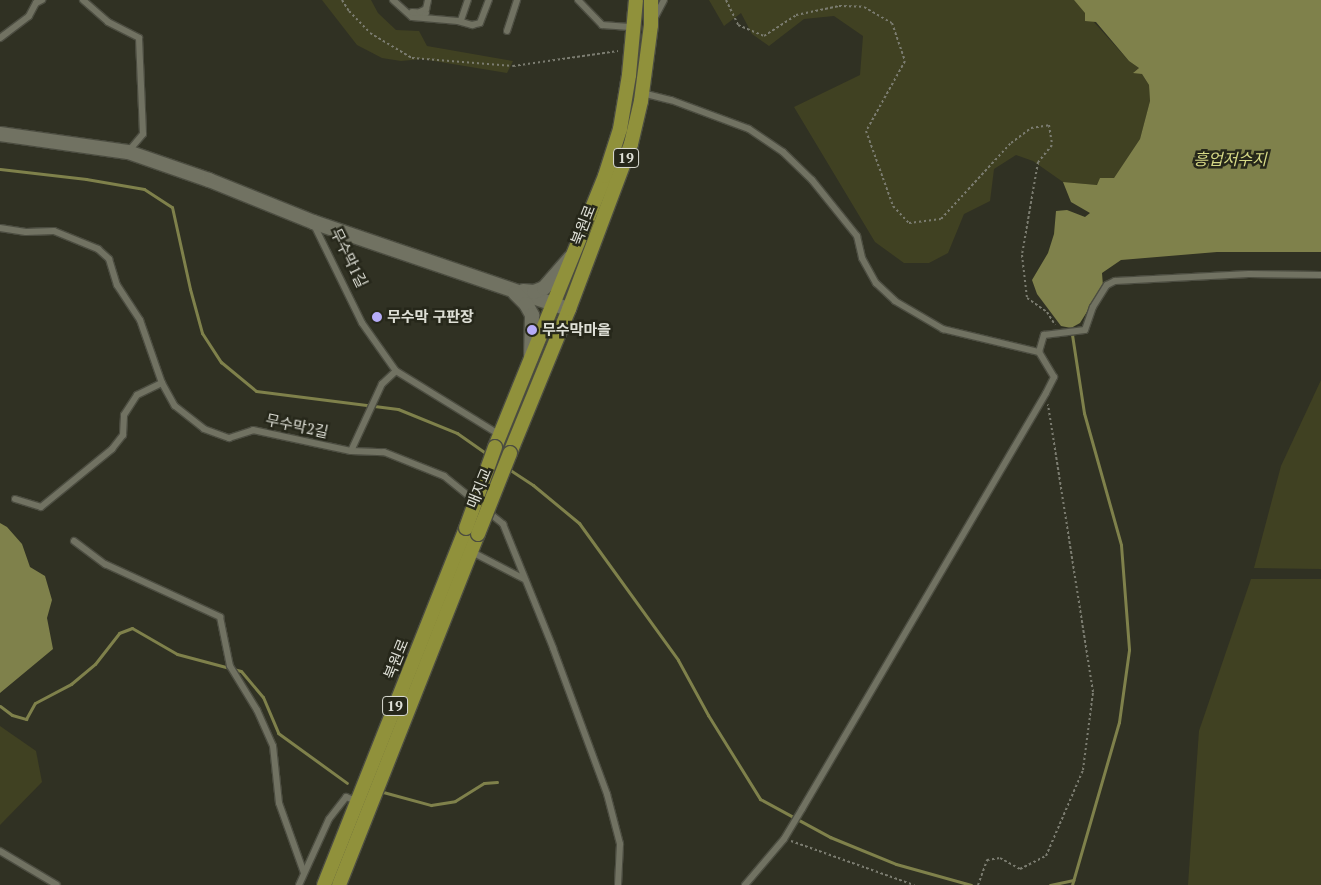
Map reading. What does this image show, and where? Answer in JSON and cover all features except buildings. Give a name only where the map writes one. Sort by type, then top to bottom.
[{"type":"main road","name":"북원로","points":[[498,441],[605,176],[620,129],[635,28],[636,0]]},
{"type":"main road","name":"북원로","points":[[510,453],[569,309],[631,144],[642,93],[651,25],[651,0]]},
{"type":"main road","name":"매지교","points":[[472,531],[498,441]]},
{"type":"main road","name":"매지교","points":[[472,531],[510,453]]},
{"type":"main road","name":"북원로","points":[[340,885],[472,531]]},
{"type":"main road","name":"북원로","points":[[324,885],[357,801],[465,549]]},
{"type":"street","name":"무수막1길","points":[[0,134],[128,152],[209,180],[313,222]]},
{"type":"street","points":[[313,222],[569,309]]},
{"type":"street","points":[[512,291],[534,292],[544,288],[574,252]]},
{"type":"street","points":[[512,291],[526,304],[532,315],[530,364]]},
{"type":"lane","points":[[0,38],[29,16],[36,3],[42,0]]},
{"type":"lane","points":[[82,0],[108,22],[139,38],[143,134],[128,152]]},
{"type":"lane","points":[[394,0],[415,15],[477,25],[489,0]]},
{"type":"lane","points":[[415,15],[426,9],[428,0]]},
{"type":"lane","points":[[459,19],[463,0]]},
{"type":"lane","points":[[459,19],[468,0]]},
{"type":"lane","points":[[415,15],[476,22],[485,0]]},
{"type":"lane","points":[[507,31],[518,0]]},
{"type":"lane","points":[[578,0],[602,25],[635,28]]},
{"type":"lane","points":[[651,25],[664,0]]},
{"type":"lane","points":[[415,15],[426,13]]},
{"type":"lane","points":[[642,93],[671,100],[749,129],[783,152],[812,180],[857,236],[862,258],[876,283],[895,301],[943,329],[1039,352]]},
{"type":"lane","name":"무수막1길","points":[[313,222],[362,323],[396,371],[498,441]]},
{"type":"lane","name":"무수막2길","points":[[0,228],[26,232],[54,231],[98,249],[109,259],[117,285],[140,320],[162,383],[175,406],[204,429],[229,438],[253,430],[350,451],[384,452],[444,476],[504,524],[524,579]]},
{"type":"lane","points":[[745,885],[785,835],[802,809],[1046,393],[1054,378],[1039,352],[1044,335],[1085,330],[1092,307],[1107,284],[1114,281],[1248,274],[1321,275]]},
{"type":"lane","points":[[350,451],[382,384],[396,371]]},
{"type":"lane","points":[[15,499],[41,507],[112,449],[123,435],[124,415],[137,395],[162,383]]},
{"type":"lane","points":[[74,541],[105,564],[220,617],[230,666],[257,710],[274,746],[279,803],[304,873]]},
{"type":"lane","points":[[465,549],[524,579],[553,648],[607,794],[620,844],[618,885]]},
{"type":"lane","points":[[299,885],[329,819],[346,796],[357,801]]},
{"type":"lane","points":[[0,851],[57,885]]},
{"type":"path","points":[[342,0],[349,11],[370,33],[412,58],[513,66],[631,49]]},
{"type":"path","points":[[726,0],[738,25],[764,36],[796,15],[839,6],[864,7],[892,23],[905,61],[866,131],[893,206],[909,223],[941,219],[1011,143],[1031,128],[1050,125],[1052,145],[1038,162],[1022,254],[1027,298],[1047,312],[1060,334]]},
{"type":"path","points":[[978,885],[987,860],[1000,858],[1020,869],[1046,856],[1083,770],[1093,692],[1046,393]]},
{"type":"path","points":[[785,835],[914,885]]},
{"type":"shaded area","points":[[322,0],[371,0],[378,13],[396,30],[419,31],[427,46],[513,61],[507,73],[422,59],[401,61],[382,58],[357,45]]},
{"type":"shaded area","points":[[709,0],[1074,0],[1129,61],[1139,68],[1134,72],[1142,74],[1149,85],[1150,101],[1140,139],[1114,178],[1097,185],[1063,182],[1033,161],[1016,155],[994,169],[990,201],[964,214],[948,253],[929,263],[904,263],[875,242],[794,107],[860,75],[863,36],[834,16],[804,19],[769,46],[752,34],[741,13],[724,26]]},
{"type":"shaded area","points":[[1321,380],[1321,569],[1254,568],[1281,466]]},
{"type":"shaded area","points":[[1251,579],[1321,579],[1321,885],[1188,885],[1199,731]]},
{"type":"shaded area","points":[[0,726],[36,751],[42,782],[0,825]]},
{"type":"water","name":"흥업저수지","points":[[1074,0],[1321,0],[1321,252],[1217,252],[1121,260],[1102,273],[1103,286],[1080,323],[1071,328],[1061,326],[1037,294],[1032,280],[1048,253],[1054,234],[1056,211],[1067,210],[1085,217],[1090,213],[1071,202],[1063,182],[1097,185],[1100,178],[1114,178],[1140,139],[1150,101],[1149,85],[1142,74],[1133,73],[1139,68],[1129,61],[1096,22],[1085,21],[1085,13]]},
{"type":"water","points":[[0,523],[7,527],[22,544],[30,567],[45,576],[52,600],[47,618],[53,649],[0,693]]},
{"type":"waterway","points":[[0,169],[86,179],[144,189],[172,207],[202,333],[221,362],[256,391],[398,409],[457,433],[487,454]]},
{"type":"waterway","points":[[1071,328],[1084,413],[1121,545],[1129,650],[1119,722],[1072,885]]},
{"type":"waterway","points":[[507,468],[533,485],[579,523],[678,660],[708,715],[760,799],[830,837],[896,864],[971,885]]},
{"type":"waterway","points":[[0,706],[12,715],[26,719],[35,703],[71,684],[95,664],[119,633],[132,628],[177,654],[241,671],[263,697],[278,733],[347,783]]},
{"type":"waterway","points":[[383,792],[431,805],[455,801],[484,783],[497,782]]},
{"type":"waterway","points":[[1050,885],[1073,880]]},
{"type":"place","name":"무수막 구판장","points":[[377,317]]},
{"type":"place","name":"무수막마을","points":[[532,330]]}]
